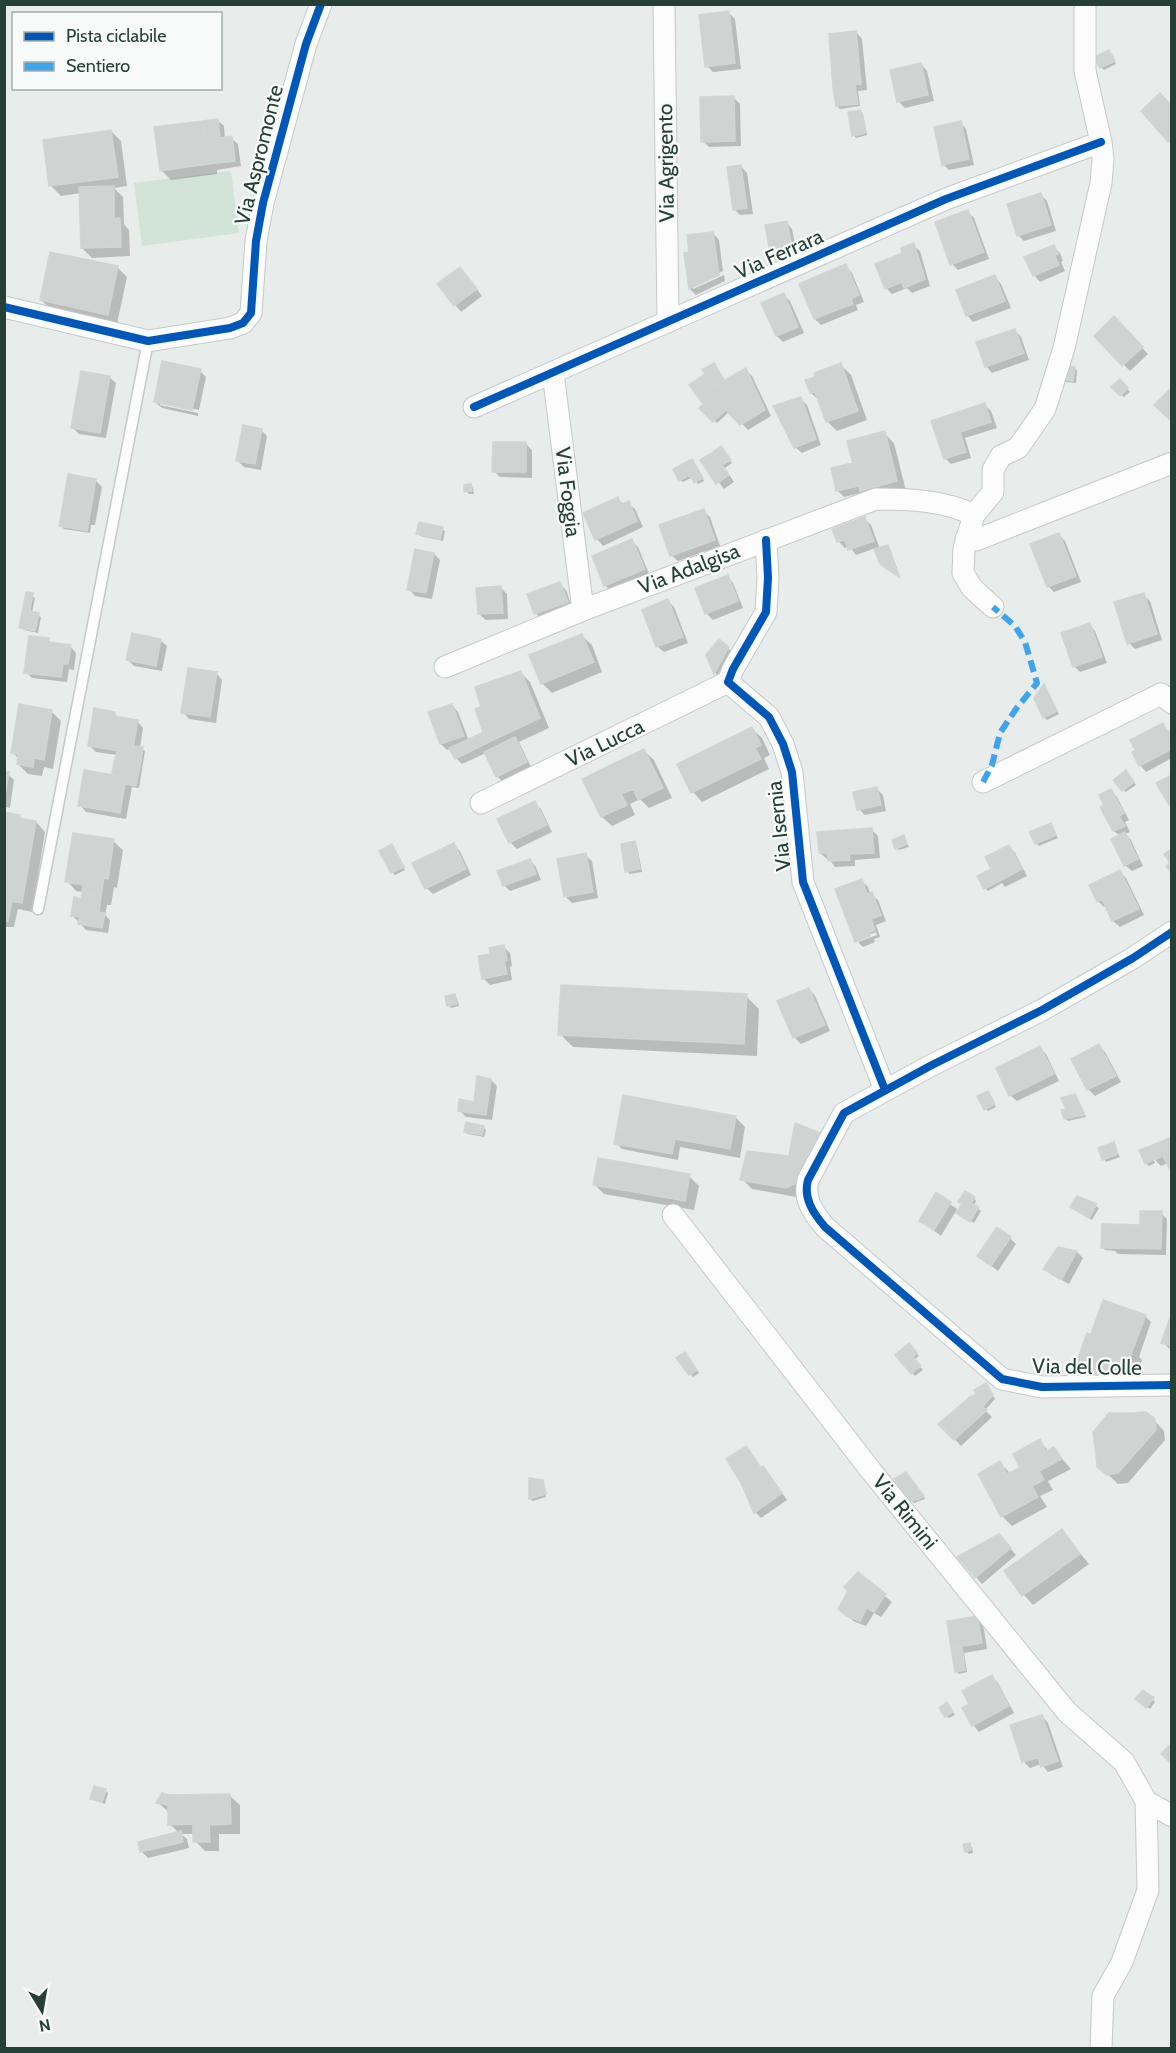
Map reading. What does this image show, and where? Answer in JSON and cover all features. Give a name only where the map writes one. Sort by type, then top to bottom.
[{"type":"street","name":"Via Aspromonte","points":[[4,307],[148,341],[230,328],[243,323],[251,314],[256,241],[263,203],[306,44],[321,4]]},
{"type":"street","name":"Via Agrigento","points":[[664,4],[668,322]]},
{"type":"street","points":[[993,607],[972,588],[963,573],[963,548],[974,514],[993,492],[993,470],[1001,456],[1018,448],[1045,409],[1064,348],[1101,183],[1103,159],[1101,142],[1085,71],[1085,4]]},
{"type":"street","name":"Via Ferrara","points":[[474,407],[946,199],[1101,142]]},
{"type":"street","name":"Via Foggia","points":[[553,373],[583,610]]},
{"type":"street","points":[[966,539],[976,540],[1172,463]]},
{"type":"street","name":"Via Adalgisa","points":[[445,667],[583,610],[876,499],[916,499],[963,509],[974,514]]},
{"type":"street","points":[[728,682],[733,669],[766,612],[768,578],[766,540]]},
{"type":"street","name":"Via Lucca","points":[[481,803],[728,682]]},
{"type":"street","name":"Via Isernia","points":[[728,682],[769,717],[783,744],[792,772],[803,882],[885,1090]]},
{"type":"street","points":[[983,782],[1168,694]]},
{"type":"street","points":[[885,1090],[1042,1010],[1133,958],[1172,932]]},
{"type":"street","name":"Via del Colle","points":[[885,1090],[844,1113],[808,1180],[805,1191],[814,1214],[825,1227],[1002,1379],[1042,1387],[1172,1385]]},
{"type":"street","name":"Via Rimini","points":[[673,1215],[872,1472],[1067,1712],[1125,1762],[1146,1801]]},
{"type":"street","points":[[1146,1801],[1172,1816]]},
{"type":"street","points":[[1101,2049],[1103,1996],[1122,1962],[1148,1890],[1146,1801]]},
{"type":"lane","points":[[38,909],[148,341]]},
{"type":"green space","points":[[231,171],[239,233],[142,246],[134,183]]},
{"type":"building","points":[[729,11],[735,63],[705,67],[699,15]]},
{"type":"building","points":[[856,31],[861,84],[833,87],[829,34]]},
{"type":"building","points":[[1109,50],[1115,61],[1100,68],[1094,57]]},
{"type":"building","points":[[921,63],[928,95],[897,102],[890,70]]},
{"type":"building","points":[[855,85],[858,104],[836,106],[833,87]]},
{"type":"building","points":[[1160,93],[1172,106],[1172,139],[1168,142],[1141,111]]},
{"type":"building","points":[[734,96],[735,141],[701,142],[700,97]]},
{"type":"building","points":[[861,110],[866,133],[852,136],[848,112]]},
{"type":"building","points":[[218,119],[220,138],[232,136],[235,161],[208,164],[203,121]]},
{"type":"building","points":[[203,121],[208,164],[160,171],[154,127]]},
{"type":"building","points":[[961,121],[969,159],[942,165],[934,127]]},
{"type":"building","points":[[111,130],[118,177],[49,186],[43,140]]},
{"type":"building","points":[[741,165],[747,208],[733,210],[727,167]]},
{"type":"building","points":[[114,186],[114,219],[120,218],[121,247],[81,248],[79,187]]},
{"type":"building","points":[[1041,193],[1051,225],[1017,236],[1007,204]]},
{"type":"building","points":[[968,210],[984,252],[950,265],[935,222]]},
{"type":"building","points":[[787,221],[793,254],[771,257],[765,225]]},
{"type":"building","points":[[713,232],[719,275],[689,289],[684,253],[689,252],[687,235]]},
{"type":"building","points":[[914,243],[925,279],[904,288],[893,257],[902,253],[901,248]]},
{"type":"building","points":[[1054,245],[1059,265],[1033,276],[1024,257]]},
{"type":"building","points":[[50,252],[118,266],[108,315],[40,300]]},
{"type":"building","points":[[893,257],[902,282],[885,289],[875,264]]},
{"type":"building","points":[[846,264],[859,295],[851,299],[853,304],[839,309],[824,273]]},
{"type":"building","points":[[460,267],[477,289],[454,306],[437,284]]},
{"type":"building","points":[[824,273],[839,309],[814,319],[799,284]]},
{"type":"building","points":[[995,275],[1005,301],[966,316],[956,290]]},
{"type":"building","points":[[784,293],[798,327],[776,336],[761,303]]},
{"type":"building","points":[[1114,316],[1143,347],[1122,366],[1094,336]]},
{"type":"building","points":[[1015,329],[1024,353],[985,367],[976,342]]},
{"type":"building","points":[[162,361],[201,369],[192,410],[154,402]]},
{"type":"building","points":[[714,363],[724,380],[714,386],[702,370]]},
{"type":"building","points":[[841,363],[858,411],[826,422],[815,392],[810,393],[805,380],[815,377],[814,373]]},
{"type":"building","points":[[1063,365],[1075,367],[1073,381],[1061,380]]},
{"type":"building","points":[[746,368],[765,410],[740,425],[707,390]]},
{"type":"building","points":[[81,371],[110,376],[100,433],[71,428]]},
{"type":"building","points":[[705,374],[714,386],[707,390],[712,396],[703,404],[689,385]]},
{"type":"building","points":[[1120,379],[1128,388],[1120,396],[1111,387]]},
{"type":"building","points":[[1172,387],[1172,422],[1154,405]]},
{"type":"building","points":[[712,396],[726,410],[713,422],[699,408]]},
{"type":"building","points":[[801,397],[816,439],[794,448],[773,406]]},
{"type":"building","points":[[985,403],[991,422],[960,432],[966,452],[944,459],[931,421]]},
{"type":"building","points":[[243,425],[262,429],[255,464],[236,461]]},
{"type":"building","points":[[885,431],[897,481],[860,491],[847,441]]},
{"type":"building","points":[[493,442],[526,442],[526,472],[492,472]]},
{"type":"building","points":[[721,446],[731,460],[722,465],[713,452]]},
{"type":"building","points":[[713,452],[729,475],[716,484],[700,460]]},
{"type":"building","points":[[692,459],[703,478],[694,483],[690,475],[679,481],[673,469]]},
{"type":"building","points":[[853,463],[859,486],[836,491],[831,468]]},
{"type":"building","points":[[68,474],[96,479],[89,520],[61,515]]},
{"type":"building","points":[[471,484],[472,491],[464,492],[464,485]]},
{"type":"building","points":[[618,497],[621,505],[629,501],[637,521],[595,540],[583,513]]},
{"type":"building","points":[[704,509],[715,540],[670,556],[659,525]]},
{"type":"building","points":[[61,515],[89,520],[87,531],[59,526]]},
{"type":"building","points":[[865,517],[874,541],[848,550],[845,540],[837,542],[832,529]]},
{"type":"building","points":[[419,522],[443,527],[440,539],[416,534]]},
{"type":"building","points":[[1059,533],[1076,576],[1047,587],[1030,544]]},
{"type":"building","points":[[632,539],[645,569],[604,586],[592,556]]},
{"type":"building","points":[[888,545],[899,577],[880,564],[874,549]]},
{"type":"building","points":[[415,549],[434,553],[426,593],[407,590]]},
{"type":"building","points":[[728,575],[738,601],[705,614],[695,588]]},
{"type":"building","points":[[560,582],[568,602],[534,614],[527,594]]},
{"type":"building","points":[[501,586],[503,613],[478,614],[476,588]]},
{"type":"building","points":[[26,592],[33,593],[30,611],[39,613],[35,631],[19,628]]},
{"type":"building","points":[[1144,593],[1157,634],[1127,644],[1114,602]]},
{"type":"building","points":[[668,599],[683,637],[656,647],[642,610]]},
{"type":"building","points":[[1090,623],[1102,657],[1073,667],[1061,633]]},
{"type":"building","points":[[132,633],[161,639],[156,666],[126,660]]},
{"type":"building","points":[[582,634],[594,662],[541,684],[529,655]]},
{"type":"building","points":[[29,636],[49,638],[48,642],[71,645],[68,664],[63,664],[61,677],[24,673]]},
{"type":"building","points":[[719,639],[729,647],[714,674],[706,655]]},
{"type":"building","points":[[188,668],[217,672],[210,717],[181,713]]},
{"type":"building","points":[[521,671],[540,718],[487,743],[475,709],[481,707],[475,687]]},
{"type":"building","points":[[1044,684],[1057,711],[1043,718],[1034,698]]},
{"type":"building","points":[[19,704],[52,710],[44,760],[34,758],[33,767],[17,764],[18,754],[11,753]]},
{"type":"building","points":[[452,704],[464,736],[440,744],[428,712]]},
{"type":"building","points":[[94,708],[115,712],[114,716],[138,720],[132,753],[88,746]]},
{"type":"building","points":[[1163,723],[1167,732],[1172,730],[1172,749],[1139,766],[1132,752],[1135,750],[1130,740]]},
{"type":"building","points":[[752,727],[761,745],[755,748],[761,759],[691,793],[677,764]]},
{"type":"building","points":[[484,732],[487,743],[455,759],[449,748]]},
{"type":"building","points":[[515,737],[527,762],[496,777],[484,752]]},
{"type":"building","points":[[133,746],[143,747],[140,767],[114,763],[117,751],[132,753]]},
{"type":"building","points":[[644,749],[663,788],[638,800],[633,789],[621,794],[627,805],[601,817],[582,779]]},
{"type":"building","points":[[114,763],[140,767],[136,786],[125,784],[126,777],[112,774]]},
{"type":"building","points":[[84,770],[126,777],[120,813],[78,806]]},
{"type":"building","points":[[1126,770],[1134,782],[1122,791],[1113,780]]},
{"type":"building","points":[[4,772],[9,772],[4,800]]},
{"type":"building","points":[[1172,775],[1172,803],[1169,805],[1156,783]]},
{"type":"building","points":[[877,787],[881,805],[857,810],[853,792]]},
{"type":"building","points":[[1111,789],[1124,813],[1119,816],[1125,826],[1113,831],[1100,807],[1104,805],[1099,795]]},
{"type":"building","points":[[535,801],[547,825],[509,843],[497,819]]},
{"type":"building","points":[[4,812],[36,821],[22,903],[4,900]]},
{"type":"building","points":[[1051,823],[1056,835],[1035,844],[1029,832]]},
{"type":"building","points":[[872,828],[874,853],[849,854],[850,860],[828,861],[827,853],[819,853],[817,832]]},
{"type":"building","points":[[1125,832],[1138,859],[1124,866],[1111,839]]},
{"type":"building","points":[[73,833],[114,839],[108,879],[104,878],[101,896],[82,894],[83,885],[65,882]]},
{"type":"building","points":[[904,835],[907,844],[895,849],[892,840]]},
{"type":"building","points":[[635,841],[640,869],[625,872],[621,844]]},
{"type":"building","points":[[454,843],[466,869],[425,889],[412,863]]},
{"type":"building","points":[[392,844],[404,867],[391,873],[379,851]]},
{"type":"building","points":[[1009,845],[1022,869],[998,882],[985,857]]},
{"type":"building","points":[[1172,849],[1172,874],[1166,866],[1170,863],[1164,854]]},
{"type":"building","points":[[586,853],[593,892],[564,897],[557,859]]},
{"type":"building","points":[[530,859],[536,874],[503,886],[497,871]]},
{"type":"building","points":[[991,869],[998,882],[984,889],[977,876]]},
{"type":"building","points":[[1120,870],[1139,909],[1112,921],[1102,899],[1097,902],[1089,885]]},
{"type":"building","points":[[862,879],[867,894],[872,892],[881,915],[871,919],[875,930],[868,933],[870,936],[855,942],[835,889]]},
{"type":"building","points":[[82,894],[101,896],[99,912],[105,913],[102,928],[78,924],[80,917],[71,916],[74,897],[81,899]]},
{"type":"building","points":[[4,900],[12,901],[8,921],[4,921]]},
{"type":"building","points":[[504,945],[507,974],[482,979],[478,956],[490,954],[489,948]]},
{"type":"building","points":[[561,985],[747,994],[744,1044],[558,1035]]},
{"type":"building","points":[[809,988],[825,1025],[793,1038],[777,1001]]},
{"type":"building","points":[[455,994],[457,1004],[447,1006],[445,996]]},
{"type":"building","points":[[1099,1044],[1116,1076],[1087,1090],[1071,1059]]},
{"type":"building","points":[[1040,1046],[1054,1074],[1009,1096],[996,1068]]},
{"type":"building","points":[[477,1076],[491,1079],[486,1115],[458,1111],[459,1099],[474,1102]]},
{"type":"building","points":[[988,1091],[995,1104],[984,1110],[977,1096]]},
{"type":"building","points":[[1075,1094],[1085,1115],[1064,1119],[1061,1110],[1066,1109],[1061,1098]]},
{"type":"building","points":[[623,1095],[681,1106],[675,1139],[617,1128]]},
{"type":"building","points":[[681,1106],[736,1116],[730,1149],[675,1139]]},
{"type":"building","points":[[466,1122],[484,1126],[482,1135],[464,1132]]},
{"type":"building","points":[[795,1123],[820,1133],[800,1181],[786,1188],[740,1180],[747,1151],[789,1156]]},
{"type":"building","points":[[617,1128],[675,1139],[672,1154],[614,1144]]},
{"type":"building","points":[[1172,1137],[1172,1166],[1169,1168],[1163,1156],[1153,1160],[1148,1147]]},
{"type":"building","points":[[1114,1142],[1118,1154],[1102,1160],[1098,1148]]},
{"type":"building","points":[[1148,1147],[1153,1160],[1145,1164],[1139,1150]]},
{"type":"building","points":[[598,1158],[690,1174],[685,1201],[593,1185]]},
{"type":"building","points":[[965,1191],[975,1197],[971,1203],[979,1207],[970,1222],[956,1213],[962,1204],[958,1202]]},
{"type":"building","points":[[936,1192],[951,1202],[934,1230],[919,1221]]},
{"type":"building","points":[[1077,1196],[1097,1204],[1089,1218],[1070,1207]]},
{"type":"building","points":[[1140,1211],[1162,1211],[1161,1249],[1110,1248],[1112,1224],[1140,1225]]},
{"type":"building","points":[[1102,1224],[1112,1224],[1110,1248],[1101,1248]]},
{"type":"building","points":[[997,1227],[1011,1237],[991,1266],[977,1256]]},
{"type":"building","points":[[1058,1247],[1077,1251],[1062,1279],[1043,1269]]},
{"type":"building","points":[[1103,1300],[1146,1315],[1133,1349],[1091,1334]]},
{"type":"building","points":[[1172,1312],[1172,1346],[1161,1343]]},
{"type":"building","points":[[1087,1333],[1133,1349],[1123,1377],[1108,1372],[1106,1375],[1072,1375]]},
{"type":"building","points":[[909,1343],[917,1353],[913,1357],[921,1366],[911,1374],[895,1355]]},
{"type":"building","points":[[685,1352],[697,1370],[689,1375],[676,1358]]},
{"type":"building","points":[[986,1383],[993,1395],[983,1406],[970,1397],[976,1394],[974,1390]]},
{"type":"building","points":[[970,1397],[987,1410],[954,1440],[938,1424]]},
{"type":"building","points":[[1146,1412],[1155,1419],[1156,1430],[1118,1473],[1107,1475],[1097,1467],[1096,1455],[1133,1413]]},
{"type":"building","points":[[1109,1413],[1133,1413],[1096,1455],[1093,1432]]},
{"type":"building","points":[[1040,1439],[1046,1451],[1054,1447],[1062,1459],[1039,1471],[1044,1480],[1032,1486],[1038,1497],[1001,1517],[978,1474],[1000,1461],[1007,1474],[1020,1468],[1013,1454]]},
{"type":"building","points":[[746,1446],[761,1468],[741,1483],[726,1459]]},
{"type":"building","points":[[763,1466],[782,1493],[754,1513],[741,1483]]},
{"type":"building","points":[[906,1472],[924,1496],[910,1501],[894,1479]]},
{"type":"building","points":[[529,1478],[543,1480],[546,1494],[529,1499]]},
{"type":"building","points":[[1062,1529],[1080,1554],[1022,1596],[1004,1571]]},
{"type":"building","points":[[999,1534],[1011,1548],[975,1578],[957,1557]]},
{"type":"building","points":[[858,1572],[886,1594],[874,1612],[867,1608],[860,1621],[847,1616],[838,1609],[848,1591],[844,1587]]},
{"type":"building","points":[[977,1616],[982,1643],[951,1648],[947,1621]]},
{"type":"building","points":[[962,1647],[965,1670],[955,1672],[951,1648]]},
{"type":"building","points":[[992,1675],[1009,1706],[972,1726],[962,1708],[969,1704],[962,1691]]},
{"type":"building","points":[[1143,1690],[1154,1698],[1146,1708],[1135,1699]]},
{"type":"building","points":[[947,1702],[953,1712],[945,1717],[939,1708]]},
{"type":"building","points":[[1042,1715],[1058,1761],[1041,1767],[1038,1758],[1022,1762],[1010,1725]]},
{"type":"building","points":[[1172,1743],[1172,1764],[1161,1754]]},
{"type":"building","points":[[94,1786],[106,1789],[102,1802],[90,1799]]},
{"type":"building","points":[[162,1793],[169,1795],[230,1794],[231,1824],[209,1825],[210,1842],[193,1842],[193,1824],[168,1825],[168,1805],[156,1803]]},
{"type":"building","points":[[181,1831],[183,1842],[140,1852],[138,1842]]},
{"type":"building","points":[[970,1843],[971,1850],[965,1852],[963,1844]]},
{"type":"marked path","points":[[983,782],[992,765],[1000,733],[1037,683],[1025,642],[1015,626],[993,607]]},
{"type":"cycle path","points":[[4,307],[148,341],[230,328],[243,323],[251,313],[256,241],[263,203],[306,44],[321,4]]},
{"type":"cycle path","points":[[474,407],[946,199],[1101,142]]},
{"type":"cycle path","points":[[766,540],[768,578],[766,612],[733,669],[728,682],[769,717],[783,744],[792,772],[803,882],[885,1090]]},
{"type":"cycle path","points":[[1172,932],[1133,958],[1042,1010],[930,1066],[844,1113],[808,1180],[807,1187],[810,1205],[825,1227],[1002,1379],[1042,1387],[1172,1385]]}]
